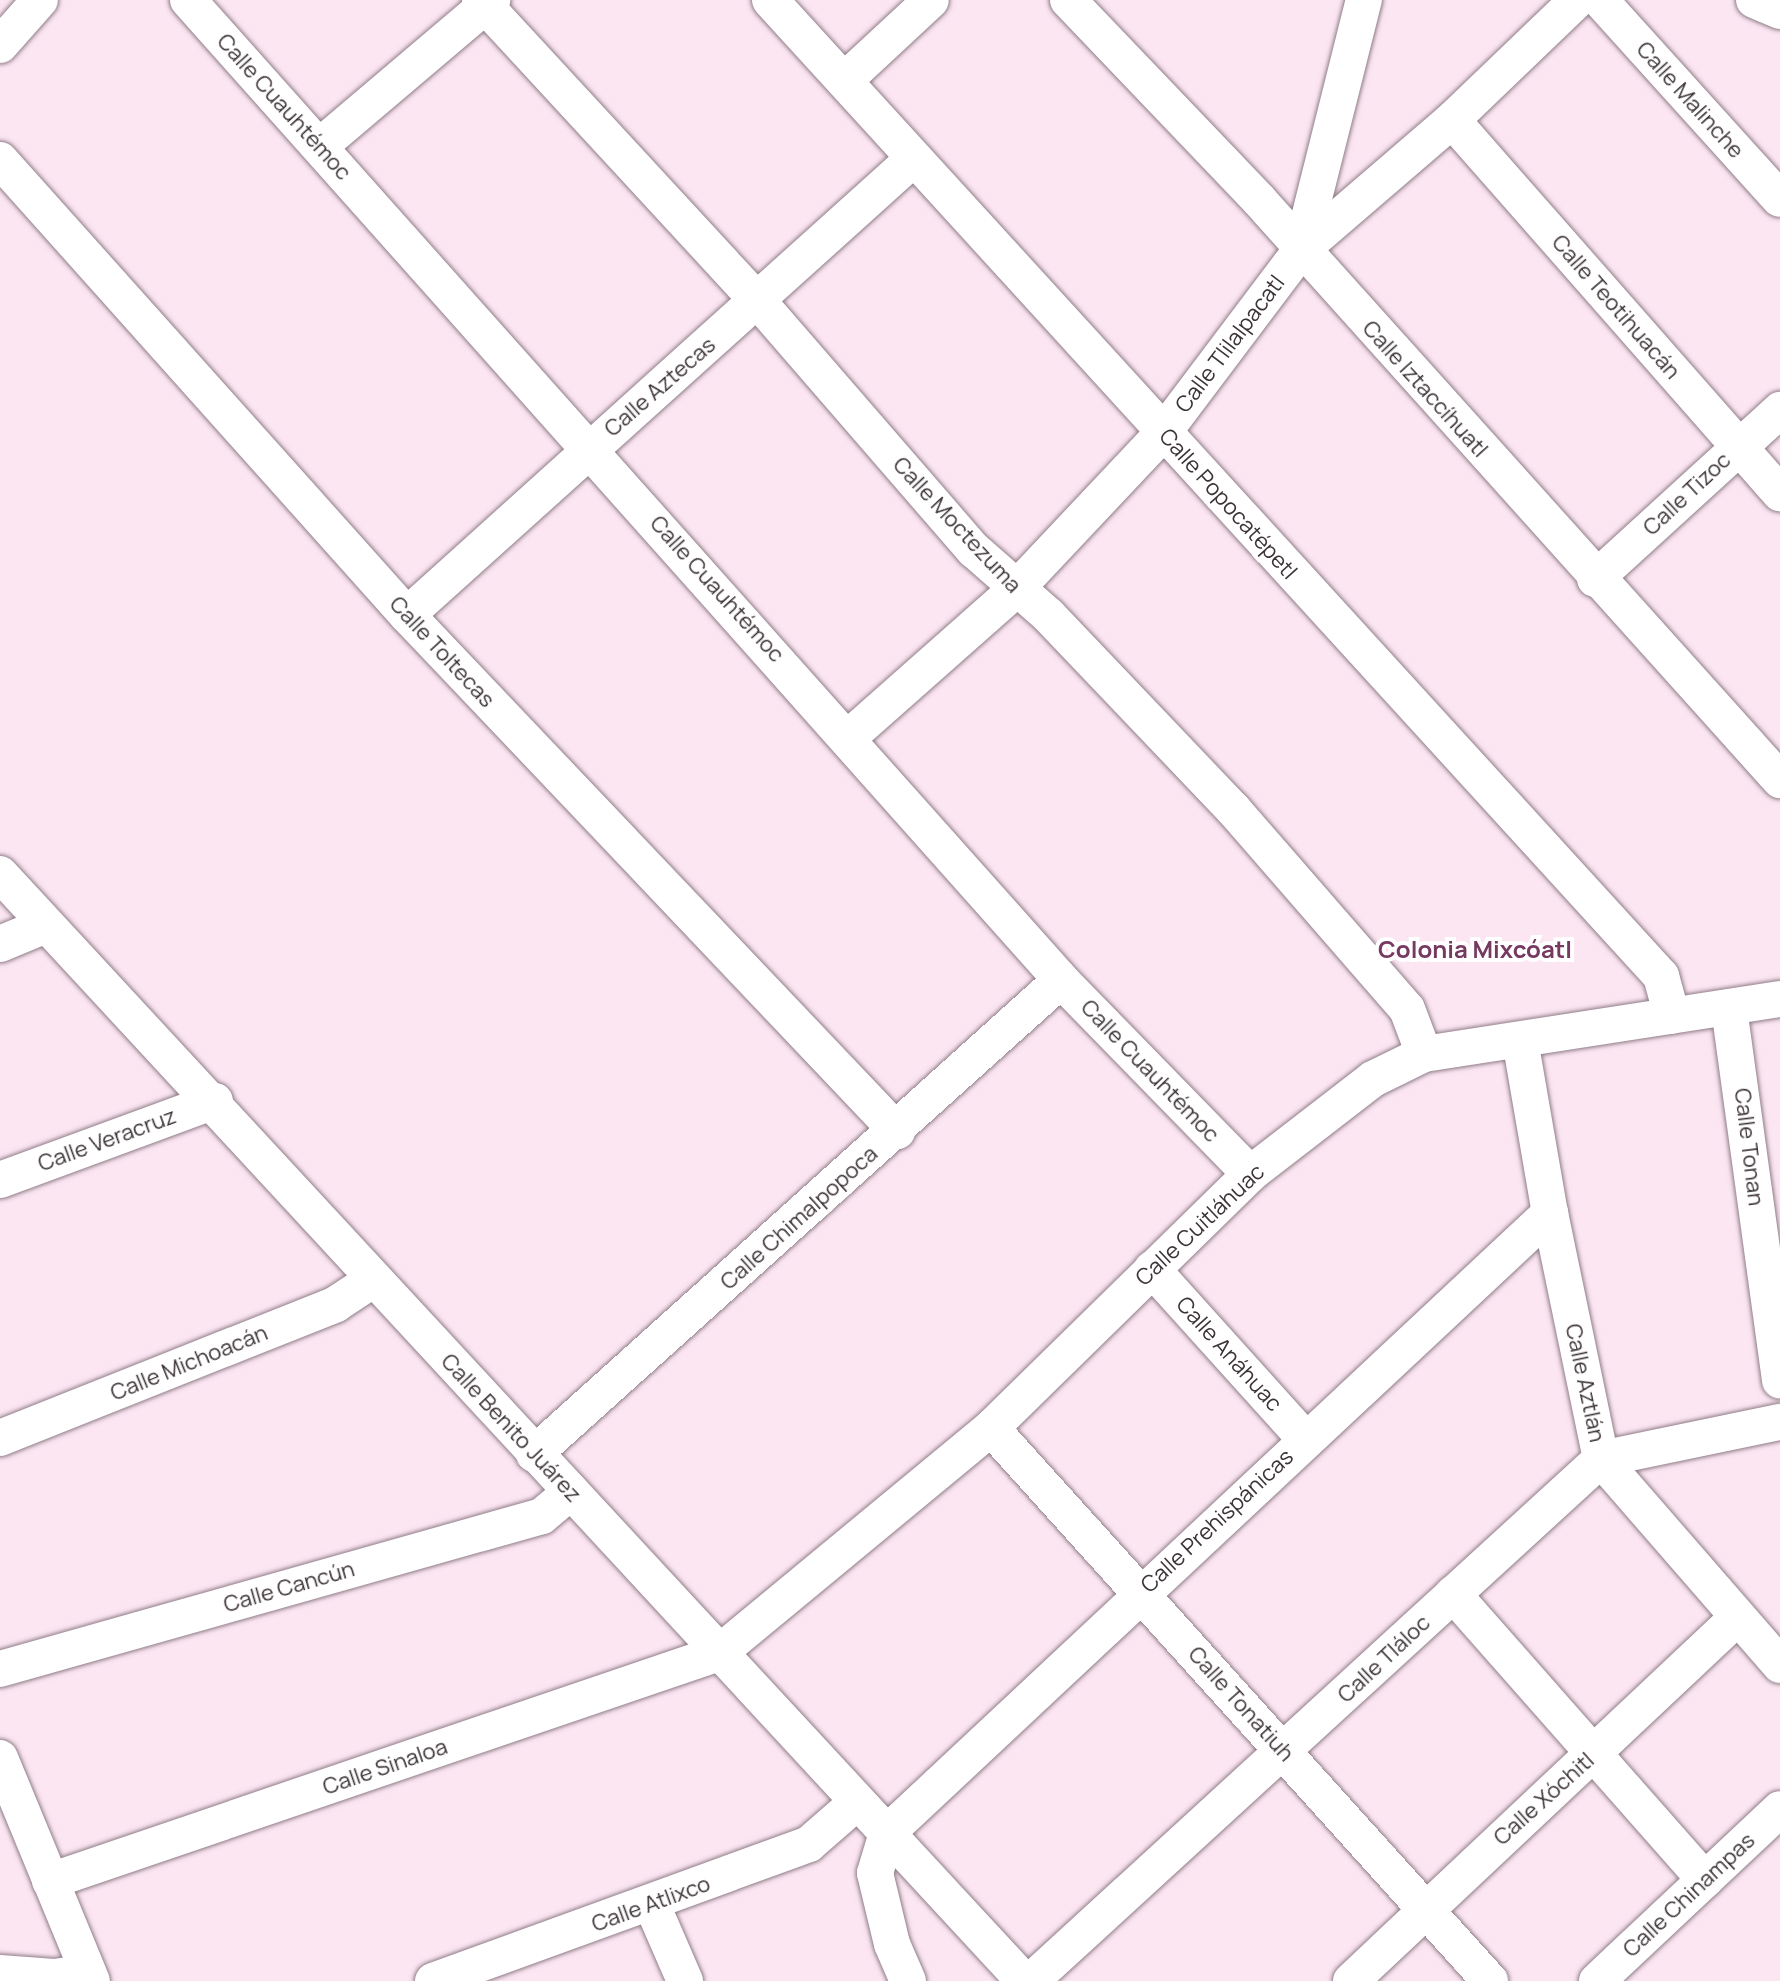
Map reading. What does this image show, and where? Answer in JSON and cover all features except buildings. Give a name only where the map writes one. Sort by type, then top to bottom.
[{"type":"street","points":[[0,45],[40,0]]},
{"type":"street","name":"Calle Cuauhtémoc","points":[[188,0],[591,447],[1061,980],[1250,1174]]},
{"type":"street","name":"Calle Popocatépetl","points":[[770,0],[1661,976],[1672,1016]]},
{"type":"street","points":[[845,80],[931,0]]},
{"type":"street","name":"Calle Iztaccíhuatl","points":[[1068,0],[1301,250],[1595,579],[1780,780]]},
{"type":"street","name":"Calle Tlilalpacatl","points":[[1301,250],[1364,0]]},
{"type":"street","name":"Calle Tlilalpacatl","points":[[849,737],[1015,590],[1163,433],[1301,250],[1452,120],[1577,0]]},
{"type":"street","name":"Calle Malinche","points":[[1600,0],[1780,199]]},
{"type":"street","points":[[1754,0],[1780,11]]},
{"type":"street","points":[[320,146],[486,2]]},
{"type":"street","name":"Calle Moctezuma","points":[[486,2],[758,301],[974,550],[1015,590],[1049,616],[1233,809],[1407,1009],[1424,1054]]},
{"type":"street","name":"Calle Teotihuacán","points":[[1452,120],[1780,493]]},
{"type":"street","name":"Calle Aztecas","points":[[407,615],[913,159]]},
{"type":"street","name":"Calle Toltecas","points":[[0,160],[407,615],[897,1131]]},
{"type":"street","name":"Calle Tizoc","points":[[1595,579],[1780,410]]},
{"type":"street","name":"Calle Benito Juárez","points":[[0,874],[215,1101],[534,1454],[1024,1981]]},
{"type":"street","points":[[0,944],[46,925]]},
{"type":"street","name":"Calle Chimalpopoca","points":[[534,1454],[897,1131],[1061,980]]},
{"type":"street","name":"Calle Cuitláhuac","points":[[719,1653],[991,1428],[1250,1174],[1373,1079],[1424,1054],[1780,999]]},
{"type":"street","name":"Calle Tonan","points":[[1729,1008],[1780,1381]]},
{"type":"street","name":"Calle Aztlán","points":[[1520,1040],[1550,1213],[1601,1459],[1738,1617],[1776,1654]]},
{"type":"street","name":"Calle Veracruz","points":[[0,1180],[215,1101]]},
{"type":"street","name":"Calle Prehispánicas","points":[[887,1833],[1141,1591],[1550,1213]]},
{"type":"street","name":"Calle Anáhuac","points":[[1152,1269],[1305,1439]]},
{"type":"street","name":"Calle Michoacán","points":[[0,1438],[336,1304],[374,1279]]},
{"type":"street","points":[[1601,1459],[1780,1422]]},
{"type":"street","name":"Calle Tonatiuh","points":[[991,1428],[1285,1751],[1422,1911],[1490,1981]]},
{"type":"street","name":"Calle Tláloc","points":[[1031,1981],[1601,1459]]},
{"type":"street","name":"Calle Cancún","points":[[0,1669],[542,1516],[571,1492]]},
{"type":"street","points":[[1453,1594],[1592,1756],[1705,1880]]},
{"type":"street","name":"Calle Xóchitl","points":[[1351,1981],[1738,1617]]},
{"type":"street","name":"Calle Sinaloa","points":[[50,1881],[719,1653]]},
{"type":"street","points":[[0,1758],[90,1976],[0,1973]]},
{"type":"street","name":"Calle Atlixco","points":[[447,1979],[809,1844],[856,1803]]},
{"type":"street","name":"Calle Chinampas","points":[[1597,1981],[1780,1809]]},
{"type":"street","points":[[887,1833],[875,1873],[879,1901],[908,1981]]},
{"type":"street","points":[[652,1905],[685,1981]]},
{"type":"district","name":"Colonia Mixcóatl","points":[[1475,949]]}]
